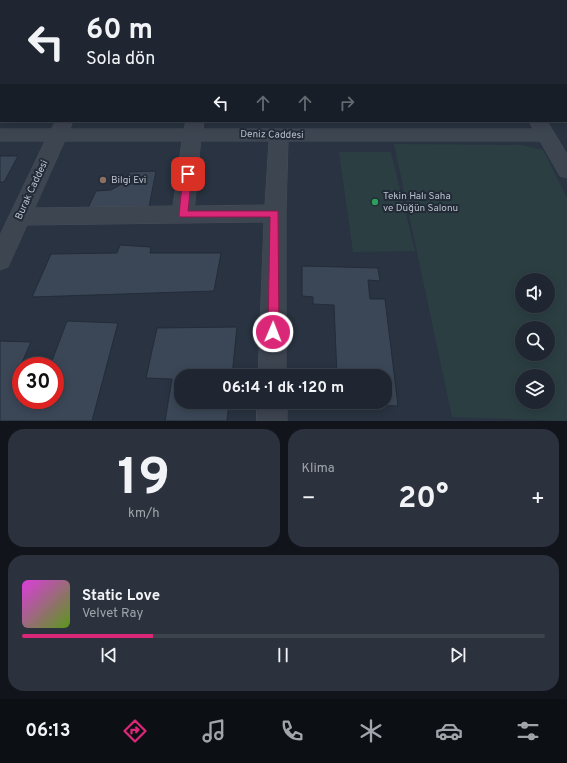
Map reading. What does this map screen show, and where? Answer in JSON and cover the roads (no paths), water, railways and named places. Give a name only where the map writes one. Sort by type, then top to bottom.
[{"type":"street","name":"Deniz Caddesi","points":[[0,135],[61,128],[194,128],[279,135],[396,129],[541,128]]},
{"type":"street","name":"Burak Caddesi","points":[[0,260],[61,128]]},
{"type":"street","points":[[183,215],[194,128]]},
{"type":"street","points":[[541,128],[567,171]]},
{"type":"street","points":[[272,369],[275,213],[279,135]]},
{"type":"street","points":[[20,217],[275,213]]},
{"type":"street","points":[[272,409],[272,421]]},
{"type":"place","name":"Bilgi Evi","points":[[103,180]]},
{"type":"place","name":"Tekin Halı Saha ve Düğün Salonu","points":[[375,202]]}]
